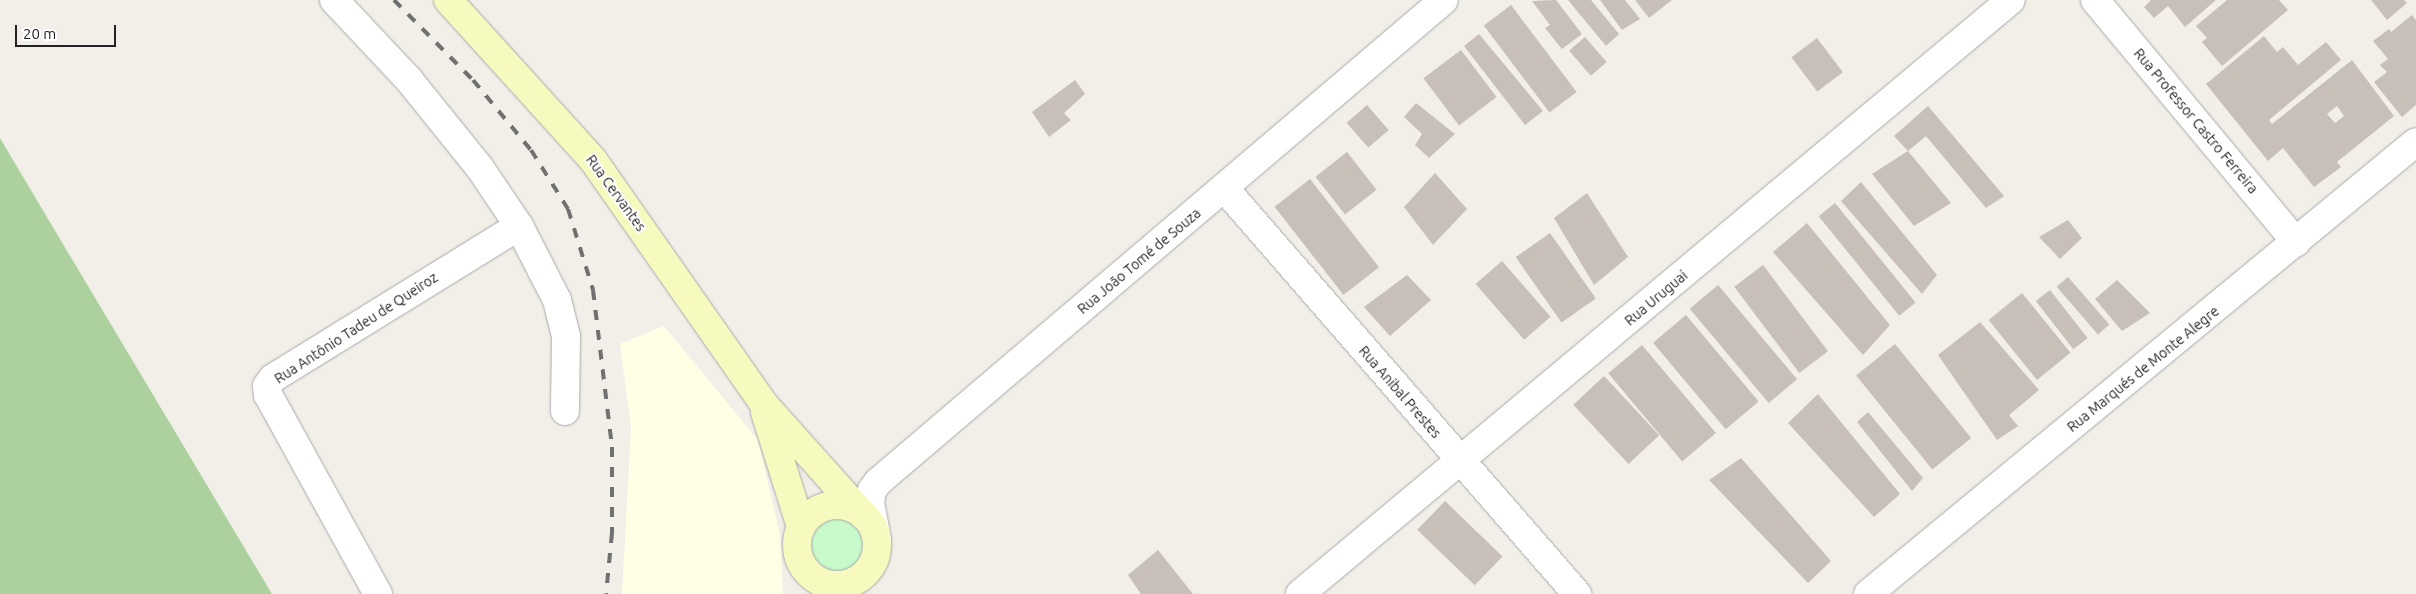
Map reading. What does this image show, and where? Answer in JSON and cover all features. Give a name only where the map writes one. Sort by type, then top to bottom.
[{"type":"street","points":[[334,0],[409,80],[480,168],[519,226],[557,300],[566,337],[565,411]]},
{"type":"street","name":"Rua Cervantes","points":[[448,0],[593,160],[762,404],[871,527]]},
{"type":"street","name":"Rua João Tomé de Souza","points":[[871,527],[870,497],[878,482],[1444,0]]},
{"type":"street","name":"Rua Uruguai","points":[[1300,594],[2011,0]]},
{"type":"street","name":"Rua Professor Castro Ferreira","points":[[2095,0],[2296,242]]},
{"type":"street","name":"Rua Marqués de Monte Alegre","points":[[1868,594],[2416,142]]},
{"type":"street","name":"Rua Anibal Prestes","points":[[1225,188],[1577,594]]},
{"type":"street","name":"Rua Antônio Tadeu de Queiroz","points":[[378,594],[268,395],[267,386],[274,378],[519,226]]},
{"type":"street","name":"Rua Cervantes","points":[[762,404],[801,527]]},
{"type":"street","points":[[829,506],[842,506],[871,527],[874,561],[863,582],[838,585],[817,580],[809,583],[798,552],[801,527],[818,510],[829,506]]},
{"type":"shaded area","points":[[664,326],[758,440],[780,535],[783,594],[622,594],[631,428],[620,344]]},
{"type":"green space","points":[[0,138],[54,229],[272,594],[0,594]]},
{"type":"green space","points":[[833,518],[843,518],[853,522],[861,530],[865,545],[861,560],[853,568],[843,572],[833,572],[823,568],[815,560],[811,550],[811,540],[815,530],[823,522]]},
{"type":"building","points":[[1556,0],[1582,34],[1562,49],[1545,28],[1550,25],[1532,1]]},
{"type":"building","points":[[1568,0],[1591,0],[1619,34],[1606,46]]},
{"type":"building","points":[[1600,0],[1625,0],[1640,19],[1622,30]]},
{"type":"building","points":[[1635,0],[1672,0],[1649,18]]},
{"type":"building","points":[[2151,0],[2216,0],[2185,27],[2168,6],[2154,18],[2144,7]]},
{"type":"building","points":[[2227,0],[2279,0],[2288,10],[2222,66],[2202,42],[2207,38],[2196,26]]},
{"type":"building","points":[[2371,0],[2404,0],[2407,3],[2387,20]]},
{"type":"building","points":[[1511,5],[1577,92],[1549,113],[1484,25]]},
{"type":"building","points":[[2412,15],[2416,20],[2416,105],[2402,117],[2374,82],[2387,72],[2380,65],[2388,59],[2373,41],[2389,29],[2391,32]]},
{"type":"building","points":[[1479,34],[1543,111],[1525,125],[1464,46]]},
{"type":"building","points":[[2264,36],[2277,52],[2283,47],[2298,65],[2326,42],[2341,60],[2269,120],[2272,124],[2352,60],[2394,116],[2337,162],[2341,167],[2314,187],[2283,148],[2268,161],[2206,84]],"holes":[[[2337,106],[2344,116],[2335,123],[2327,114]]]},
{"type":"building","points":[[1585,37],[1607,62],[1591,76],[1569,51]]},
{"type":"building","points":[[1817,38],[1843,72],[1817,92],[1791,57]]},
{"type":"building","points":[[1461,50],[1497,97],[1459,125],[1423,78]]},
{"type":"building","points":[[1075,80],[1085,94],[1064,113],[1071,120],[1049,137],[1032,112]]},
{"type":"building","points":[[1416,103],[1455,134],[1429,158],[1415,145],[1422,134],[1404,117]]},
{"type":"building","points":[[1367,105],[1389,130],[1368,148],[1347,123]]},
{"type":"building","points":[[1928,106],[2004,196],[1986,208],[1926,136],[1908,151],[1894,136]]},
{"type":"building","points":[[1908,151],[1951,203],[1914,226],[1872,174]]},
{"type":"building","points":[[1347,152],[1377,190],[1345,214],[1315,177]]},
{"type":"building","points":[[1435,173],[1467,209],[1433,245],[1404,207]]},
{"type":"building","points":[[1310,179],[1379,267],[1343,295],[1275,207]]},
{"type":"building","points":[[1861,182],[1937,275],[1922,294],[1841,201]]},
{"type":"building","points":[[1587,193],[1628,257],[1594,285],[1554,218]]},
{"type":"building","points":[[1835,203],[1916,302],[1899,316],[1819,216]]},
{"type":"building","points":[[2068,220],[2082,238],[2060,259],[2039,237]]},
{"type":"building","points":[[1807,223],[1890,325],[1863,355],[1773,252]]},
{"type":"building","points":[[1550,233],[1596,299],[1561,323],[1516,257]]},
{"type":"building","points":[[1502,261],[1551,317],[1524,340],[1476,284]]},
{"type":"building","points":[[1763,265],[1828,351],[1799,373],[1734,287]]},
{"type":"building","points":[[1407,275],[1431,300],[1390,336],[1364,307]]},
{"type":"building","points":[[2068,277],[2109,325],[2098,334],[2057,287]]},
{"type":"building","points":[[2117,280],[2150,313],[2122,331],[2095,299]]},
{"type":"building","points":[[1718,285],[1797,379],[1769,403],[1690,309]]},
{"type":"building","points":[[2050,290],[2088,338],[2073,349],[2036,301]]},
{"type":"building","points":[[2022,293],[2070,353],[2037,380],[1989,320]]},
{"type":"building","points":[[1686,315],[1759,402],[1726,429],[1653,343]]},
{"type":"building","points":[[1980,322],[2039,390],[2009,415],[2018,426],[1997,440],[1938,355]]},
{"type":"building","points":[[1895,344],[1971,438],[1932,470],[1856,375]]},
{"type":"building","points":[[1642,345],[1716,433],[1682,461],[1608,373]]},
{"type":"building","points":[[1604,376],[1659,435],[1629,464],[1573,405]]},
{"type":"building","points":[[1818,394],[1900,494],[1874,517],[1788,423]]},
{"type":"building","points":[[1868,412],[1923,478],[1912,491],[1857,422]]},
{"type":"building","points":[[1741,458],[1831,561],[1808,583],[1709,480]]},
{"type":"building","points":[[1445,501],[1503,557],[1475,585],[1417,530]]},
{"type":"building","points":[[1158,550],[1193,594],[1141,594],[1128,575]]},
{"type":"railway","points":[[394,0],[473,80],[531,150],[568,209],[593,290],[612,447],[612,533],[606,594]]}]
